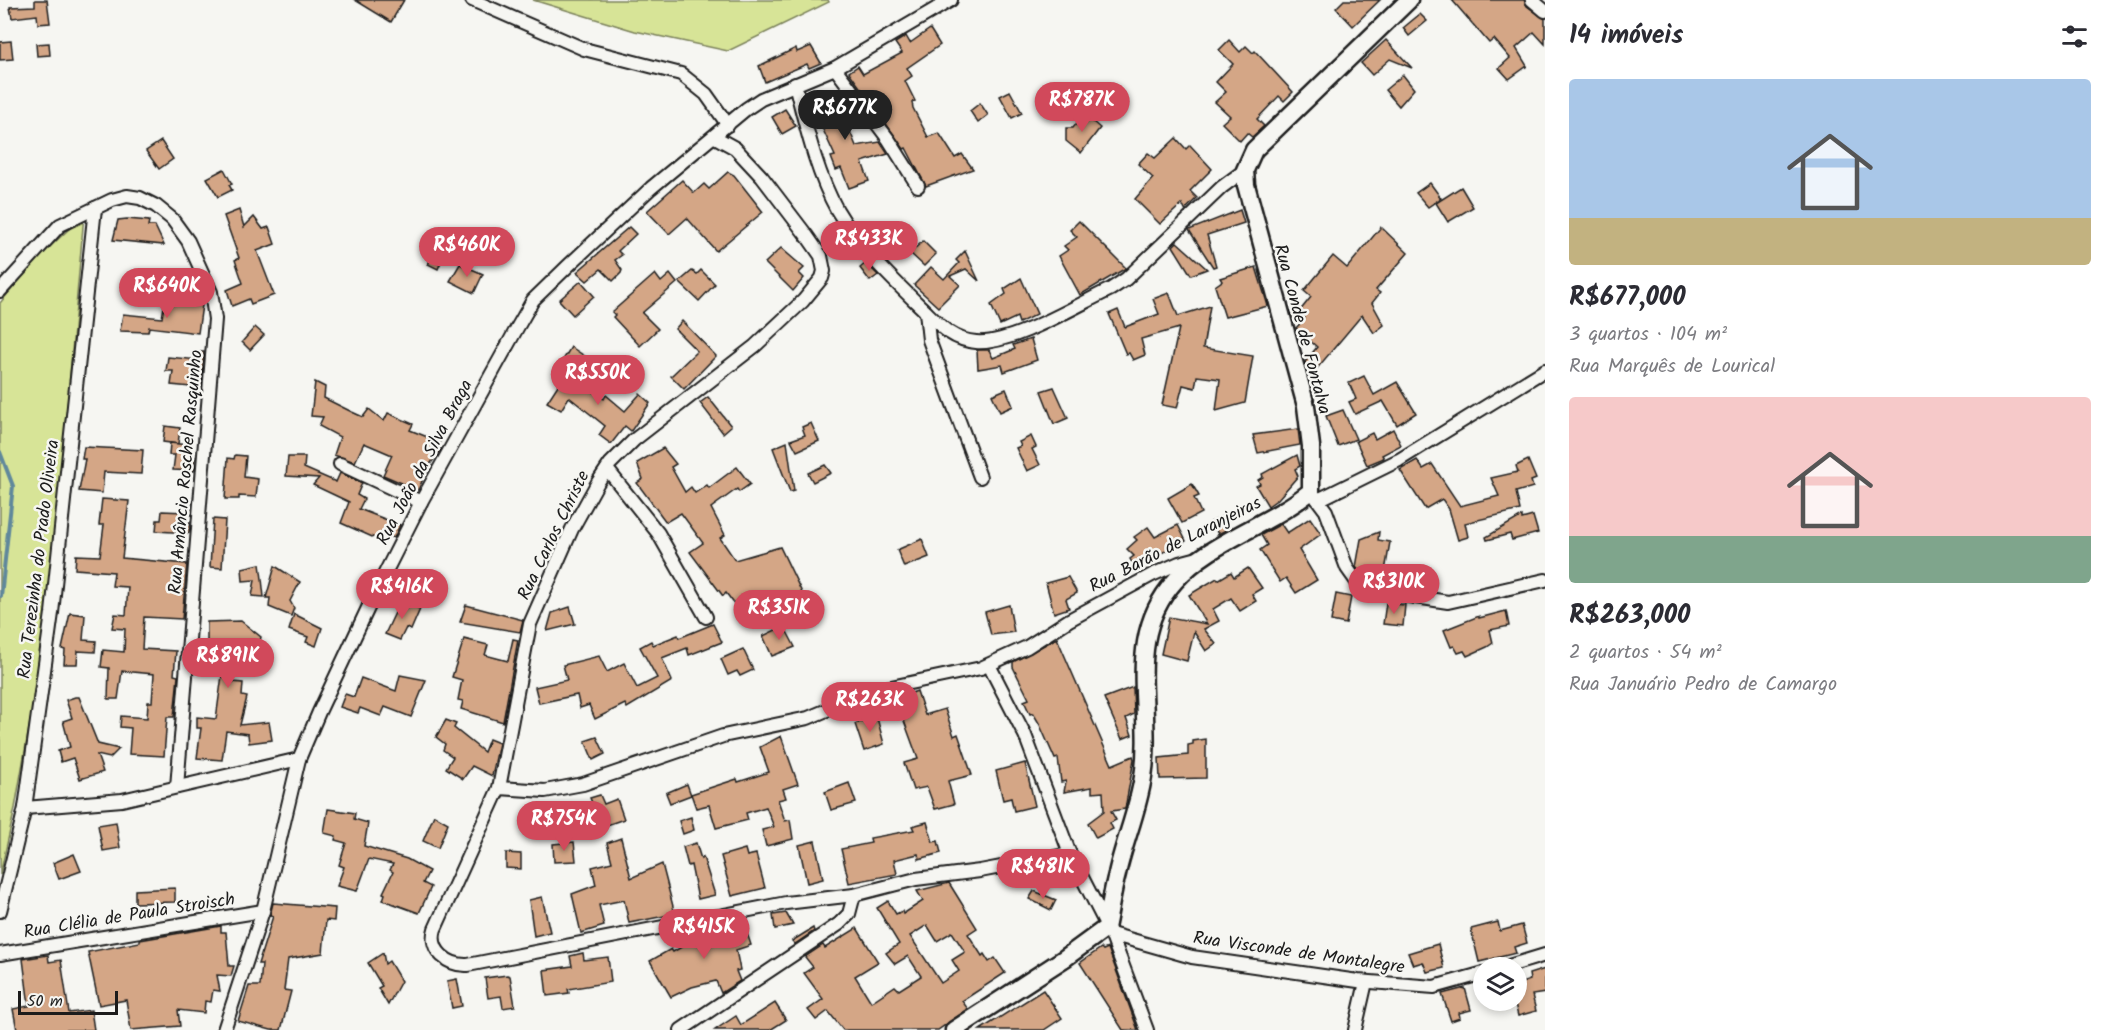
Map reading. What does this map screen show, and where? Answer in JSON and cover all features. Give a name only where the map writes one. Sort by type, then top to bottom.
[{"type":"main road","points":[[1245,170],[1254,150],[1409,0]]},
{"type":"main road","name":"Rua Conde de Fontalva","points":[[1245,170],[1263,255],[1306,406],[1315,495]]},
{"type":"main road","name":"Rua Barão de Laranjeiras","points":[[1200,558],[1315,495]]},
{"type":"main road","points":[[954,1030],[1108,931],[1117,874],[1143,778],[1146,738],[1144,660],[1149,621],[1165,592],[1200,558]]},
{"type":"street","points":[[472,0],[584,49],[681,74],[706,94],[728,125]]},
{"type":"street","name":"Rua João da Silva Braga","points":[[224,1030],[264,911],[300,759],[376,591],[533,300],[651,188],[760,99],[835,68],[951,0]]},
{"type":"street","points":[[1532,0],[1545,11]]},
{"type":"street","points":[[835,68],[889,140],[918,186]]},
{"type":"street","points":[[795,84],[818,164],[837,210],[867,250],[942,328],[966,340],[990,341],[1019,332],[1126,279],[1222,187],[1245,170]]},
{"type":"street","name":"Rua Carlos Christe","points":[[715,137],[735,148],[762,177],[797,222],[821,256],[824,271],[822,278],[812,291],[755,346],[659,418],[626,447],[607,469],[576,521],[531,624],[499,788],[435,929],[435,945],[451,964],[468,965],[786,903],[854,895]]},
{"type":"street","name":"Rua Amâncio Roschel Rasquinho","points":[[0,291],[60,225],[112,200],[133,197],[156,206],[172,219],[199,260],[211,292],[215,319],[177,787]]},
{"type":"street","name":"Rua Terezinha do Prado Oliveira","points":[[0,911],[25,808],[52,613],[95,208]]},
{"type":"street","points":[[927,312],[929,340],[980,477]]},
{"type":"street","name":"Rua Barão de Laranjeiras","points":[[1315,495],[1399,460],[1545,370]]},
{"type":"street","points":[[340,464],[422,502]]},
{"type":"street","points":[[607,469],[658,533],[706,617]]},
{"type":"street","name":"Rua Conde de Fontalva","points":[[1315,495],[1336,534],[1347,568],[1357,582],[1377,591],[1448,602],[1545,580]]},
{"type":"street","name":"Rua Barão de Laranjeiras","points":[[499,788],[545,791],[583,784],[723,736],[808,718],[872,691],[989,665],[1027,647],[1054,629],[1152,575],[1179,562],[1200,558]]},
{"type":"street","points":[[989,665],[1025,735],[1070,854],[1108,931],[1147,1030]]},
{"type":"street","points":[[25,808],[122,800],[300,759]]},
{"type":"street","points":[[681,1030],[839,924],[849,914],[854,895],[916,879],[980,871],[1070,854]]},
{"type":"street","name":"Rua Clélia de Paula Stroisch","points":[[0,954],[264,911]]},
{"type":"street","name":"Rua Visconde de Montalegre","points":[[1108,931],[1191,957],[1366,982],[1434,987],[1473,976]]},
{"type":"street","points":[[1527,961],[1545,955]]},
{"type":"street","points":[[1355,1030],[1366,982]]},
{"type":"green space","points":[[533,0],[828,0],[829,2],[728,51],[635,31]]},
{"type":"green space","points":[[84,215],[49,613],[15,808],[0,875],[0,303],[38,258]]},
{"type":"building","points":[[35,0],[47,0],[50,23],[38,24],[37,15],[12,18],[10,7],[35,6]]},
{"type":"building","points":[[355,0],[404,0],[391,22]]},
{"type":"building","points":[[1344,0],[1380,0],[1353,26],[1336,8]]},
{"type":"building","points":[[1452,0],[1524,0],[1527,6],[1545,19],[1545,44],[1534,32],[1516,48],[1527,66],[1509,79],[1499,68],[1510,58],[1494,39],[1489,43]]},
{"type":"building","points":[[1420,14],[1427,21],[1409,36],[1403,28]]},
{"type":"building","points":[[930,29],[940,45],[907,68],[912,76],[905,81],[915,101],[912,102],[913,108],[928,137],[939,133],[955,158],[962,154],[973,169],[926,186],[906,148],[904,149],[849,72],[858,66],[863,74],[902,53],[895,43],[906,36],[910,43]]},
{"type":"building","points":[[1229,40],[1240,52],[1246,46],[1253,53],[1255,51],[1293,92],[1284,101],[1279,96],[1257,119],[1264,126],[1252,137],[1247,133],[1240,141],[1222,123],[1230,116],[1215,102],[1226,92],[1216,82],[1233,64],[1219,50]]},
{"type":"building","points":[[1386,40],[1412,68],[1390,59],[1372,75],[1361,63]]},
{"type":"building","points":[[11,41],[13,59],[0,60],[0,42]]},
{"type":"building","points":[[49,43],[50,55],[37,56],[36,44]]},
{"type":"building","points":[[811,46],[821,63],[809,68],[807,64],[765,82],[759,66],[796,48],[797,52]]},
{"type":"building","points":[[1403,75],[1414,89],[1399,106],[1385,90]]},
{"type":"building","points":[[1010,91],[1022,113],[1012,118],[1000,96]]},
{"type":"building","points":[[824,93],[833,114],[850,102],[862,117],[847,124],[856,146],[880,142],[888,154],[862,162],[869,181],[849,188],[841,168],[836,170],[831,157],[835,156],[809,99]]},
{"type":"building","points":[[980,103],[988,115],[978,123],[970,111]]},
{"type":"building","points":[[785,109],[796,126],[782,134],[772,117]]},
{"type":"building","points":[[1084,114],[1100,128],[1081,153],[1066,141],[1066,128],[1073,128]]},
{"type":"building","points":[[1176,138],[1186,149],[1190,145],[1212,169],[1190,191],[1197,198],[1185,210],[1182,204],[1160,224],[1135,199],[1153,178],[1138,164],[1148,153],[1155,158]]},
{"type":"building","points":[[161,141],[173,159],[159,169],[146,151]]},
{"type":"building","points":[[224,169],[232,184],[229,185],[232,190],[218,197],[207,178]]},
{"type":"building","points":[[728,172],[734,175],[763,212],[716,251],[687,218],[669,234],[647,211],[682,180],[694,193],[704,184],[709,189]]},
{"type":"building","points":[[1430,183],[1441,198],[1428,207],[1416,193]]},
{"type":"building","points":[[1461,187],[1473,207],[1448,222],[1436,203]]},
{"type":"building","points":[[239,210],[244,227],[254,217],[263,229],[269,227],[275,244],[257,251],[274,295],[251,304],[249,299],[232,306],[227,290],[243,283],[235,260],[239,258],[224,216]]},
{"type":"building","points":[[1240,210],[1244,223],[1207,235],[1216,266],[1213,267],[1189,230]]},
{"type":"building","points":[[118,220],[149,221],[148,226],[155,226],[164,245],[113,240]]},
{"type":"building","points":[[1079,221],[1126,268],[1080,295],[1059,256],[1068,250],[1064,246],[1077,237],[1070,230]]},
{"type":"building","points":[[629,227],[636,234],[618,251],[622,255],[615,260],[622,270],[613,281],[601,269],[587,281],[577,272]]},
{"type":"building","points":[[1381,227],[1408,253],[1376,290],[1380,293],[1372,303],[1384,325],[1374,333],[1362,315],[1309,378],[1305,362],[1317,347],[1296,328],[1305,318],[1299,312],[1311,297],[1304,291],[1333,256],[1347,268]]},
{"type":"building","points":[[442,236],[450,240],[438,269],[428,264],[431,259],[426,256],[431,245],[437,247]]},
{"type":"building","points":[[923,241],[936,254],[924,266],[910,253]]},
{"type":"building","points":[[1177,242],[1207,269],[1191,275],[1173,246]]},
{"type":"building","points":[[781,248],[804,268],[799,273],[804,278],[793,291],[765,263]]},
{"type":"building","points":[[965,251],[979,281],[966,269],[950,276],[960,285],[938,307],[914,285],[931,267],[944,279],[959,263],[956,260]]},
{"type":"building","points":[[866,263],[878,275],[870,281],[860,268]]},
{"type":"building","points":[[460,264],[483,274],[474,293],[450,281]]},
{"type":"building","points":[[1256,267],[1268,306],[1225,317],[1215,286],[1222,281],[1220,278]]},
{"type":"building","points":[[701,270],[715,284],[699,301],[679,282],[692,271],[697,274]]},
{"type":"building","points":[[655,274],[661,282],[670,274],[677,283],[642,313],[658,329],[640,346],[613,317],[615,315],[612,312]]},
{"type":"building","points":[[1021,278],[1037,314],[1019,323],[1017,317],[1000,325],[991,305],[1006,294],[1004,289]]},
{"type":"building","points":[[581,281],[594,296],[573,315],[559,300]]},
{"type":"building","points":[[1169,293],[1178,316],[1210,306],[1203,348],[1253,356],[1245,403],[1216,411],[1220,379],[1197,376],[1195,388],[1183,385],[1177,408],[1162,405],[1179,328],[1141,339],[1145,355],[1133,360],[1129,353],[1126,354],[1109,314],[1118,310],[1125,327],[1159,314],[1153,299]]},
{"type":"building","points":[[165,300],[202,305],[198,333],[149,327],[148,332],[120,331],[123,314],[162,318]]},
{"type":"building","points":[[682,321],[716,356],[684,389],[671,376],[697,351],[675,329]]},
{"type":"building","points":[[255,327],[264,335],[250,350],[242,342]]},
{"type":"building","points":[[1031,339],[1037,360],[1004,372],[1002,365],[978,369],[977,350],[989,350],[993,358],[1015,349],[1013,345]]},
{"type":"building","points":[[571,347],[586,357],[578,369],[563,360]]},
{"type":"building","points":[[200,352],[204,352],[201,388],[171,385],[173,371],[166,371],[168,357],[199,360]]},
{"type":"building","points":[[569,368],[589,383],[586,386],[604,399],[606,395],[625,411],[640,394],[650,403],[631,431],[625,426],[611,444],[599,435],[605,426],[569,397],[561,410],[547,402]]},
{"type":"building","points":[[1364,376],[1374,395],[1397,382],[1416,413],[1397,425],[1383,401],[1355,414],[1349,402],[1356,399],[1349,383]]},
{"type":"building","points":[[315,382],[325,387],[324,398],[352,412],[363,417],[369,409],[384,421],[388,413],[413,424],[410,430],[440,442],[434,447],[441,449],[429,466],[418,490],[383,475],[392,455],[364,443],[355,462],[334,455],[340,437],[319,426],[323,417],[311,416]]},
{"type":"building","points":[[1054,387],[1068,418],[1054,424],[1041,391]]},
{"type":"building","points":[[1006,389],[1013,406],[1000,412],[992,395]]},
{"type":"building","points":[[708,397],[731,426],[723,433],[700,403]]},
{"type":"building","points":[[1343,410],[1356,439],[1338,446],[1326,416]]},
{"type":"building","points":[[811,423],[819,441],[797,451],[791,440],[805,435],[802,427]]},
{"type":"building","points":[[165,426],[180,428],[178,444],[163,442]]},
{"type":"building","points":[[1298,429],[1300,445],[1258,453],[1253,435]]},
{"type":"building","points":[[1393,429],[1401,445],[1382,455],[1384,458],[1367,465],[1356,441],[1372,433],[1375,439]]},
{"type":"building","points":[[1031,436],[1036,447],[1032,449],[1040,465],[1027,471],[1016,448],[1021,446],[1019,442]]},
{"type":"building","points":[[787,442],[794,491],[790,492],[773,448]]},
{"type":"building","points":[[170,443],[188,445],[187,457],[195,457],[194,471],[173,470],[175,455],[169,455]]},
{"type":"building","points":[[84,447],[143,450],[141,474],[104,472],[102,493],[79,491],[85,459],[82,459]]},
{"type":"building","points":[[663,448],[676,464],[671,467],[685,492],[691,487],[695,493],[707,485],[709,488],[737,467],[750,484],[739,492],[737,489],[711,508],[725,535],[720,538],[735,560],[780,547],[804,597],[781,608],[772,592],[742,614],[726,593],[723,596],[690,552],[703,543],[681,513],[666,522],[637,483],[643,479],[637,463]]},
{"type":"building","points":[[235,455],[246,456],[244,477],[258,479],[256,497],[239,496],[239,499],[225,499],[228,458],[234,459]]},
{"type":"building","points":[[1297,455],[1300,466],[1295,469],[1298,476],[1278,499],[1268,506],[1256,486],[1260,484],[1258,480],[1263,477],[1262,474]]},
{"type":"building","points":[[288,457],[305,457],[304,468],[336,482],[340,473],[362,483],[357,495],[364,499],[359,509],[400,525],[394,538],[382,533],[379,540],[341,523],[349,502],[313,485],[319,478],[286,476]]},
{"type":"building","points":[[1417,460],[1423,469],[1432,464],[1460,506],[1499,496],[1491,478],[1518,472],[1516,466],[1528,460],[1536,479],[1531,481],[1533,487],[1516,492],[1520,510],[1465,523],[1468,537],[1458,540],[1449,509],[1442,499],[1425,509],[1400,470]]},
{"type":"building","points":[[825,465],[831,473],[813,482],[808,473]]},
{"type":"building","points":[[1192,484],[1199,496],[1194,498],[1201,513],[1182,523],[1168,498]]},
{"type":"building","points":[[102,499],[129,501],[122,558],[187,564],[182,619],[144,617],[142,649],[176,651],[174,675],[178,676],[174,717],[167,717],[164,756],[129,754],[131,728],[120,727],[121,716],[147,718],[148,702],[152,702],[154,674],[122,671],[118,699],[108,699],[109,668],[101,667],[103,650],[124,652],[125,629],[112,628],[115,614],[126,615],[128,587],[112,586],[114,572],[75,569],[76,555],[100,556],[104,525],[99,525]]},
{"type":"building","points":[[162,511],[185,512],[185,522],[190,522],[189,533],[156,531],[157,520],[161,520]]},
{"type":"building","points":[[1522,516],[1522,519],[1533,516],[1538,533],[1512,540],[1510,534],[1487,540],[1486,537]]},
{"type":"building","points":[[1221,517],[1228,529],[1218,534],[1211,522]]},
{"type":"building","points":[[1310,518],[1321,534],[1299,550],[1317,580],[1296,593],[1286,578],[1280,582],[1260,550],[1267,545],[1261,535],[1281,524],[1287,533]]},
{"type":"building","points":[[213,519],[225,520],[222,568],[210,567]]},
{"type":"building","points":[[1178,525],[1186,541],[1155,556],[1144,567],[1140,565],[1135,568],[1130,559],[1134,556],[1127,549],[1137,540],[1134,537],[1148,527],[1155,537]]},
{"type":"building","points":[[1379,532],[1378,540],[1390,542],[1383,583],[1362,575],[1356,567],[1361,539]]},
{"type":"building","points":[[922,539],[929,557],[904,567],[897,550]]},
{"type":"building","points":[[260,564],[264,597],[252,596],[255,580],[243,581],[242,568]]},
{"type":"building","points":[[275,566],[300,582],[290,601],[294,608],[291,616],[269,607],[270,598],[266,598]]},
{"type":"building","points":[[1248,568],[1262,588],[1252,594],[1256,601],[1240,611],[1231,598],[1213,609],[1219,621],[1204,629],[1216,644],[1206,651],[1194,632],[1187,661],[1161,654],[1169,617],[1207,624],[1189,595],[1217,578],[1218,580],[1231,572],[1234,577]]},
{"type":"building","points":[[1068,577],[1077,593],[1066,599],[1069,608],[1054,613],[1046,583]]},
{"type":"building","points":[[1336,594],[1351,597],[1346,624],[1331,621]]},
{"type":"building","points":[[401,600],[420,609],[411,630],[406,628],[400,640],[385,634]]},
{"type":"building","points":[[1386,603],[1405,605],[1403,626],[1383,624]]},
{"type":"building","points":[[466,605],[523,620],[520,632],[460,622]]},
{"type":"building","points":[[1009,605],[1014,632],[991,635],[985,612]]},
{"type":"building","points":[[570,607],[575,624],[547,631],[552,613]]},
{"type":"building","points":[[1506,611],[1509,626],[1490,630],[1493,643],[1487,647],[1467,656],[1464,651],[1458,653],[1454,646],[1451,647],[1444,630],[1479,616],[1479,618]]},
{"type":"building","points":[[70,613],[85,615],[83,640],[96,641],[95,652],[78,651],[77,664],[64,664],[65,650],[62,649]]},
{"type":"building","points":[[294,614],[322,628],[316,646],[306,642],[308,637],[289,630]]},
{"type":"building","points":[[241,621],[261,637],[257,652],[237,650],[233,682],[243,683],[242,696],[247,697],[240,725],[269,722],[272,740],[249,743],[248,734],[226,731],[222,760],[197,758],[201,728],[197,728],[197,717],[216,719],[223,668],[202,665],[203,652],[207,652],[207,622]]},
{"type":"building","points":[[713,624],[722,642],[689,655],[687,648],[662,658],[672,681],[627,708],[625,704],[595,719],[589,705],[580,708],[577,695],[539,703],[535,687],[567,680],[563,665],[599,656],[607,672],[624,663],[637,688],[657,678],[640,647],[651,641],[653,645],[678,635],[679,638]]},
{"type":"building","points":[[784,626],[795,647],[772,656],[763,636]]},
{"type":"building","points":[[1057,638],[1112,765],[1133,756],[1134,759],[1125,809],[1111,811],[1116,820],[1110,823],[1113,829],[1096,838],[1088,823],[1104,811],[1103,792],[1092,793],[1092,787],[1064,792],[1066,781],[1061,782],[1058,758],[1055,759],[1033,713],[1030,714],[1024,701],[1029,699],[1013,667],[1013,662]]},
{"type":"building","points":[[464,639],[488,645],[485,655],[508,661],[513,639],[518,640],[503,722],[461,709],[463,701],[458,700],[462,680],[452,677]]},
{"type":"building","points":[[743,649],[753,670],[740,676],[737,671],[728,675],[721,659]]},
{"type":"building","points":[[400,675],[426,680],[411,717],[385,707],[381,716],[360,708],[358,713],[340,707],[345,694],[354,697],[361,678],[396,691]]},
{"type":"building","points":[[1133,687],[1134,714],[1126,718],[1132,735],[1122,739],[1104,698]]},
{"type":"building","points":[[917,691],[925,715],[945,709],[954,736],[958,734],[972,775],[948,781],[954,804],[935,809],[927,787],[913,790],[904,763],[918,759],[896,699]]},
{"type":"building","points":[[79,697],[98,744],[119,749],[110,758],[97,755],[103,772],[80,779],[73,758],[61,762],[58,751],[70,747],[63,721],[72,718],[66,700]]},
{"type":"building","points":[[876,714],[884,744],[864,751],[855,724]]},
{"type":"building","points":[[446,720],[456,724],[454,728],[484,752],[489,739],[499,743],[492,776],[472,766],[463,779],[446,768],[453,757],[443,750],[445,744],[436,737]]},
{"type":"building","points":[[781,736],[798,784],[783,789],[786,798],[778,800],[785,821],[790,820],[793,839],[766,846],[762,830],[774,827],[766,807],[746,813],[748,820],[716,828],[709,805],[696,808],[691,794],[737,779],[738,782],[769,772],[760,747]]},
{"type":"building","points":[[597,737],[605,754],[593,760],[585,741]]},
{"type":"building","points":[[1206,739],[1206,778],[1160,779],[1159,758],[1188,755],[1188,745],[1193,744],[1193,741]]},
{"type":"building","points":[[1025,763],[1035,806],[1014,811],[1011,798],[1003,800],[996,771]]},
{"type":"building","points":[[849,783],[856,803],[831,810],[825,792]]},
{"type":"building","points":[[687,784],[691,795],[670,803],[666,793]]},
{"type":"building","points":[[600,795],[604,804],[617,799],[624,819],[604,826],[603,821],[600,822],[590,798]]},
{"type":"building","points":[[328,809],[355,813],[354,819],[368,823],[364,846],[407,859],[429,871],[423,883],[431,887],[419,913],[383,900],[385,894],[383,893],[393,872],[390,870],[393,864],[369,859],[357,891],[337,886],[344,867],[339,865],[346,843],[335,840],[336,836],[324,833]]},
{"type":"building","points":[[434,815],[448,823],[438,848],[423,841]]},
{"type":"building","points":[[691,817],[694,830],[683,834],[679,821]]},
{"type":"building","points":[[116,822],[120,848],[103,851],[98,825]]},
{"type":"building","points":[[927,822],[933,842],[938,841],[941,853],[919,859],[918,854],[894,860],[897,874],[849,883],[841,849],[871,843],[870,838],[914,830],[912,826]]},
{"type":"building","points":[[621,838],[631,878],[662,864],[675,914],[629,923],[624,900],[599,905],[604,926],[581,933],[572,894],[596,885],[592,867],[612,862],[607,843]]},
{"type":"building","points":[[815,841],[823,879],[807,883],[799,845]]},
{"type":"building","points":[[574,842],[576,861],[554,862],[553,844]]},
{"type":"building","points":[[696,843],[715,895],[698,899],[691,865],[688,866],[683,847]]},
{"type":"building","points":[[745,849],[747,856],[756,854],[765,888],[732,896],[721,856]]},
{"type":"building","points":[[506,853],[521,854],[521,869],[506,868]]},
{"type":"building","points":[[74,854],[81,871],[59,879],[53,863]]},
{"type":"building","points":[[949,883],[977,928],[968,934],[982,956],[984,954],[989,962],[995,958],[1005,973],[962,1001],[968,1009],[938,1030],[843,1030],[828,1011],[816,1020],[808,1010],[823,999],[804,973],[813,967],[805,957],[823,945],[825,948],[857,928],[878,962],[855,976],[871,1002],[895,986],[899,990],[921,976],[908,956],[895,964],[886,953],[899,944],[877,908],[888,901],[896,914],[902,911],[903,914],[923,901],[917,891]],"holes":[[[927,925],[937,941],[952,932],[965,952],[952,960],[959,971],[941,983],[910,936]]]},
{"type":"building","points":[[175,888],[175,902],[135,903],[135,890]]},
{"type":"building","points":[[1034,891],[1056,900],[1051,910],[1029,899]]},
{"type":"building","points":[[542,897],[550,932],[534,936],[529,900]]},
{"type":"building","points":[[273,903],[335,908],[334,921],[326,920],[323,953],[288,959],[284,990],[291,991],[281,1030],[271,1030],[238,1021],[249,986],[260,986],[262,964],[258,964],[273,916],[270,915]]},
{"type":"building","points":[[786,913],[793,925],[775,929],[773,915]]},
{"type":"building","points":[[743,921],[751,945],[736,950],[740,970],[736,971],[740,981],[721,993],[716,981],[692,987],[671,997],[650,961],[671,949],[673,952],[690,942],[690,937]]},
{"type":"building","points":[[1498,922],[1500,931],[1522,925],[1527,943],[1514,947],[1516,953],[1500,957],[1478,957],[1471,929]]},
{"type":"building","points":[[221,926],[221,932],[226,932],[229,966],[234,966],[231,976],[217,975],[220,991],[213,990],[211,1002],[205,1001],[204,1013],[178,1010],[180,1026],[131,1030],[126,1000],[99,1005],[88,952],[140,942],[140,940]]},
{"type":"building","points":[[813,928],[814,931],[795,944],[792,941]]},
{"type":"building","points":[[1438,944],[1444,968],[1427,972],[1423,962],[1413,965],[1408,953]]},
{"type":"building","points":[[1101,948],[1103,950],[1108,948],[1138,1030],[1123,1030],[1080,963]]},
{"type":"building","points":[[383,953],[385,964],[389,961],[401,981],[388,1005],[378,988],[382,986],[368,963]]},
{"type":"building","points":[[583,953],[584,960],[608,957],[611,982],[568,989],[569,993],[547,996],[544,970],[572,966],[570,956]]},
{"type":"building","points":[[48,955],[49,962],[61,960],[69,1013],[91,1010],[94,1030],[17,1030],[13,1009],[29,1006],[23,959]]},
{"type":"building","points":[[1545,969],[1545,993],[1532,995],[1536,1011],[1518,1016],[1517,1011],[1527,1011],[1529,974]]},
{"type":"building","points":[[510,976],[515,1006],[503,1008],[501,996],[488,998],[485,978]]},
{"type":"building","points":[[457,979],[462,1006],[452,1008],[447,981]]},
{"type":"building","points":[[1465,988],[1471,1010],[1459,1013],[1460,1018],[1451,1021],[1442,994]]},
{"type":"building","points":[[1043,990],[1062,1018],[1044,1030],[980,1030]]},
{"type":"building","points":[[775,1003],[786,1020],[770,1030],[715,1030],[736,1016],[741,1025]]},
{"type":"waterway","points":[[0,452],[13,486],[1,596]]}]
